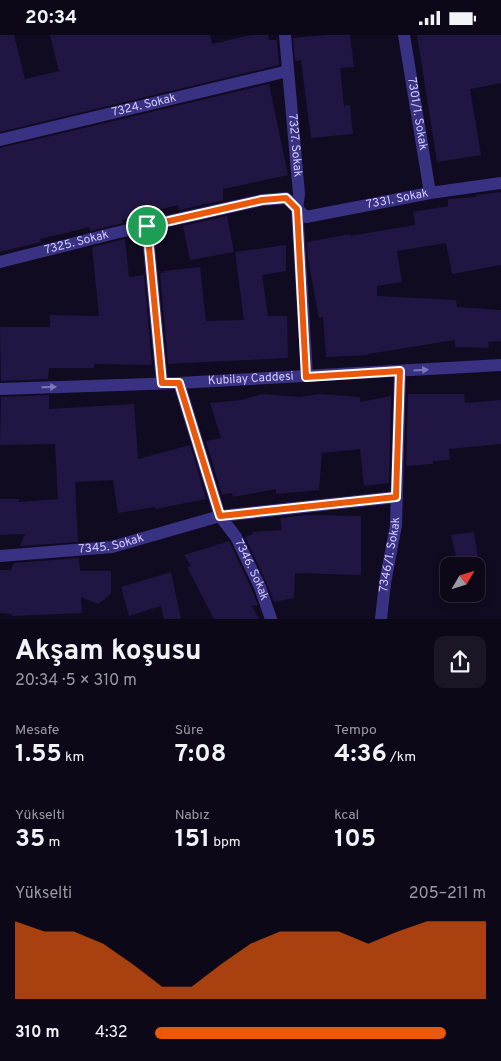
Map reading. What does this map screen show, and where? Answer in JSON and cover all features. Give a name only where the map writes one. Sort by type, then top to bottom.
[{"type":"street","name":"7327. Sokak","points":[[284,35],[299,195],[297,209],[306,377]]},
{"type":"street","name":"7301/1. Sokak","points":[[404,35],[430,193]]},
{"type":"street","name":"7324. Sokak","points":[[0,140],[288,71]]},
{"type":"street","name":"7331. Sokak","points":[[297,209],[306,217],[430,193],[501,183]]},
{"type":"street","name":"7325. Sokak","points":[[0,262],[262,200],[286,198],[297,209]]},
{"type":"street","points":[[147,226],[162,383]]},
{"type":"street","name":"Kubilay Caddesi","points":[[0,389],[306,377],[501,365]]},
{"type":"street","name":"7346/1. Sokak","points":[[381,619],[385,583],[396,525],[400,371]]},
{"type":"street","name":"7346. Sokak","points":[[179,383],[220,516],[236,537],[260,587],[271,619]]},
{"type":"street","name":"7345. Sokak","points":[[0,555],[112,547],[220,516],[396,497]]},
{"type":"building","points":[[0,35],[14,35],[25,79],[59,71],[50,35],[210,35],[212,44],[251,35],[268,35],[269,40],[277,40],[279,65],[0,132]]},
{"type":"building","points":[[350,35],[354,67],[340,68],[344,106],[350,105],[353,134],[311,138],[301,60],[295,61],[293,38]]},
{"type":"building","points":[[417,35],[501,35],[501,83],[470,89],[481,155],[437,162]]},
{"type":"building","points":[[269,84],[288,175],[223,189],[223,200],[179,210],[178,205],[122,220],[123,223],[90,231],[90,227],[40,239],[41,242],[0,252],[0,148]]},
{"type":"building","points":[[501,192],[501,265],[452,274],[446,243],[397,251],[402,282],[377,286],[377,296],[456,300],[457,307],[501,310],[501,341],[488,342],[489,348],[455,347],[455,340],[368,355],[326,357],[323,317],[319,318],[308,260],[307,242],[415,225],[413,212],[448,206],[448,199],[476,197],[476,195]]},
{"type":"building","points":[[227,216],[234,252],[190,260],[183,226]]},
{"type":"building","points":[[125,239],[129,277],[144,275],[152,365],[94,364],[94,368],[49,368],[48,379],[1,381],[0,327],[50,327],[50,315],[99,316],[92,247]]},
{"type":"building","points":[[286,245],[286,271],[262,275],[268,316],[287,316],[288,358],[168,364],[160,273],[200,267],[206,321],[244,320],[235,252]]},
{"type":"building","points":[[262,394],[299,397],[320,394],[360,397],[360,402],[391,396],[389,483],[364,486],[360,449],[322,453],[319,490],[276,494],[276,489],[233,497],[232,493],[222,495],[206,441],[221,438],[210,403],[242,400]]},
{"type":"building","points":[[408,394],[464,394],[465,403],[501,400],[501,444],[449,449],[450,460],[433,461],[433,464],[406,466]]},
{"type":"building","points":[[49,395],[49,409],[134,404],[138,459],[190,445],[206,499],[156,509],[155,507],[118,513],[113,480],[75,482],[78,542],[20,546],[25,534],[0,535],[0,499],[19,499],[19,502],[58,499],[55,444],[0,445],[1,397]]},
{"type":"building","points":[[307,515],[361,516],[361,575],[295,573],[294,598],[274,602],[245,537],[253,534],[252,532],[282,530],[280,518]]},
{"type":"building","points":[[474,532],[478,557],[456,557],[451,535]]},
{"type":"building","points":[[229,541],[258,605],[252,606],[259,619],[214,619],[187,567],[191,566],[184,555]]},
{"type":"building","points":[[79,558],[80,571],[111,571],[111,594],[98,604],[81,597],[82,613],[12,616],[12,614],[0,613],[0,570],[11,570],[14,563]]},
{"type":"building","points":[[171,572],[181,619],[164,619],[161,606],[129,616],[121,587]]},
{"type":"route","points":[[286,198],[297,209],[306,377],[400,371],[396,497],[220,516],[179,383],[162,383],[147,226],[262,200],[286,198]]}]
